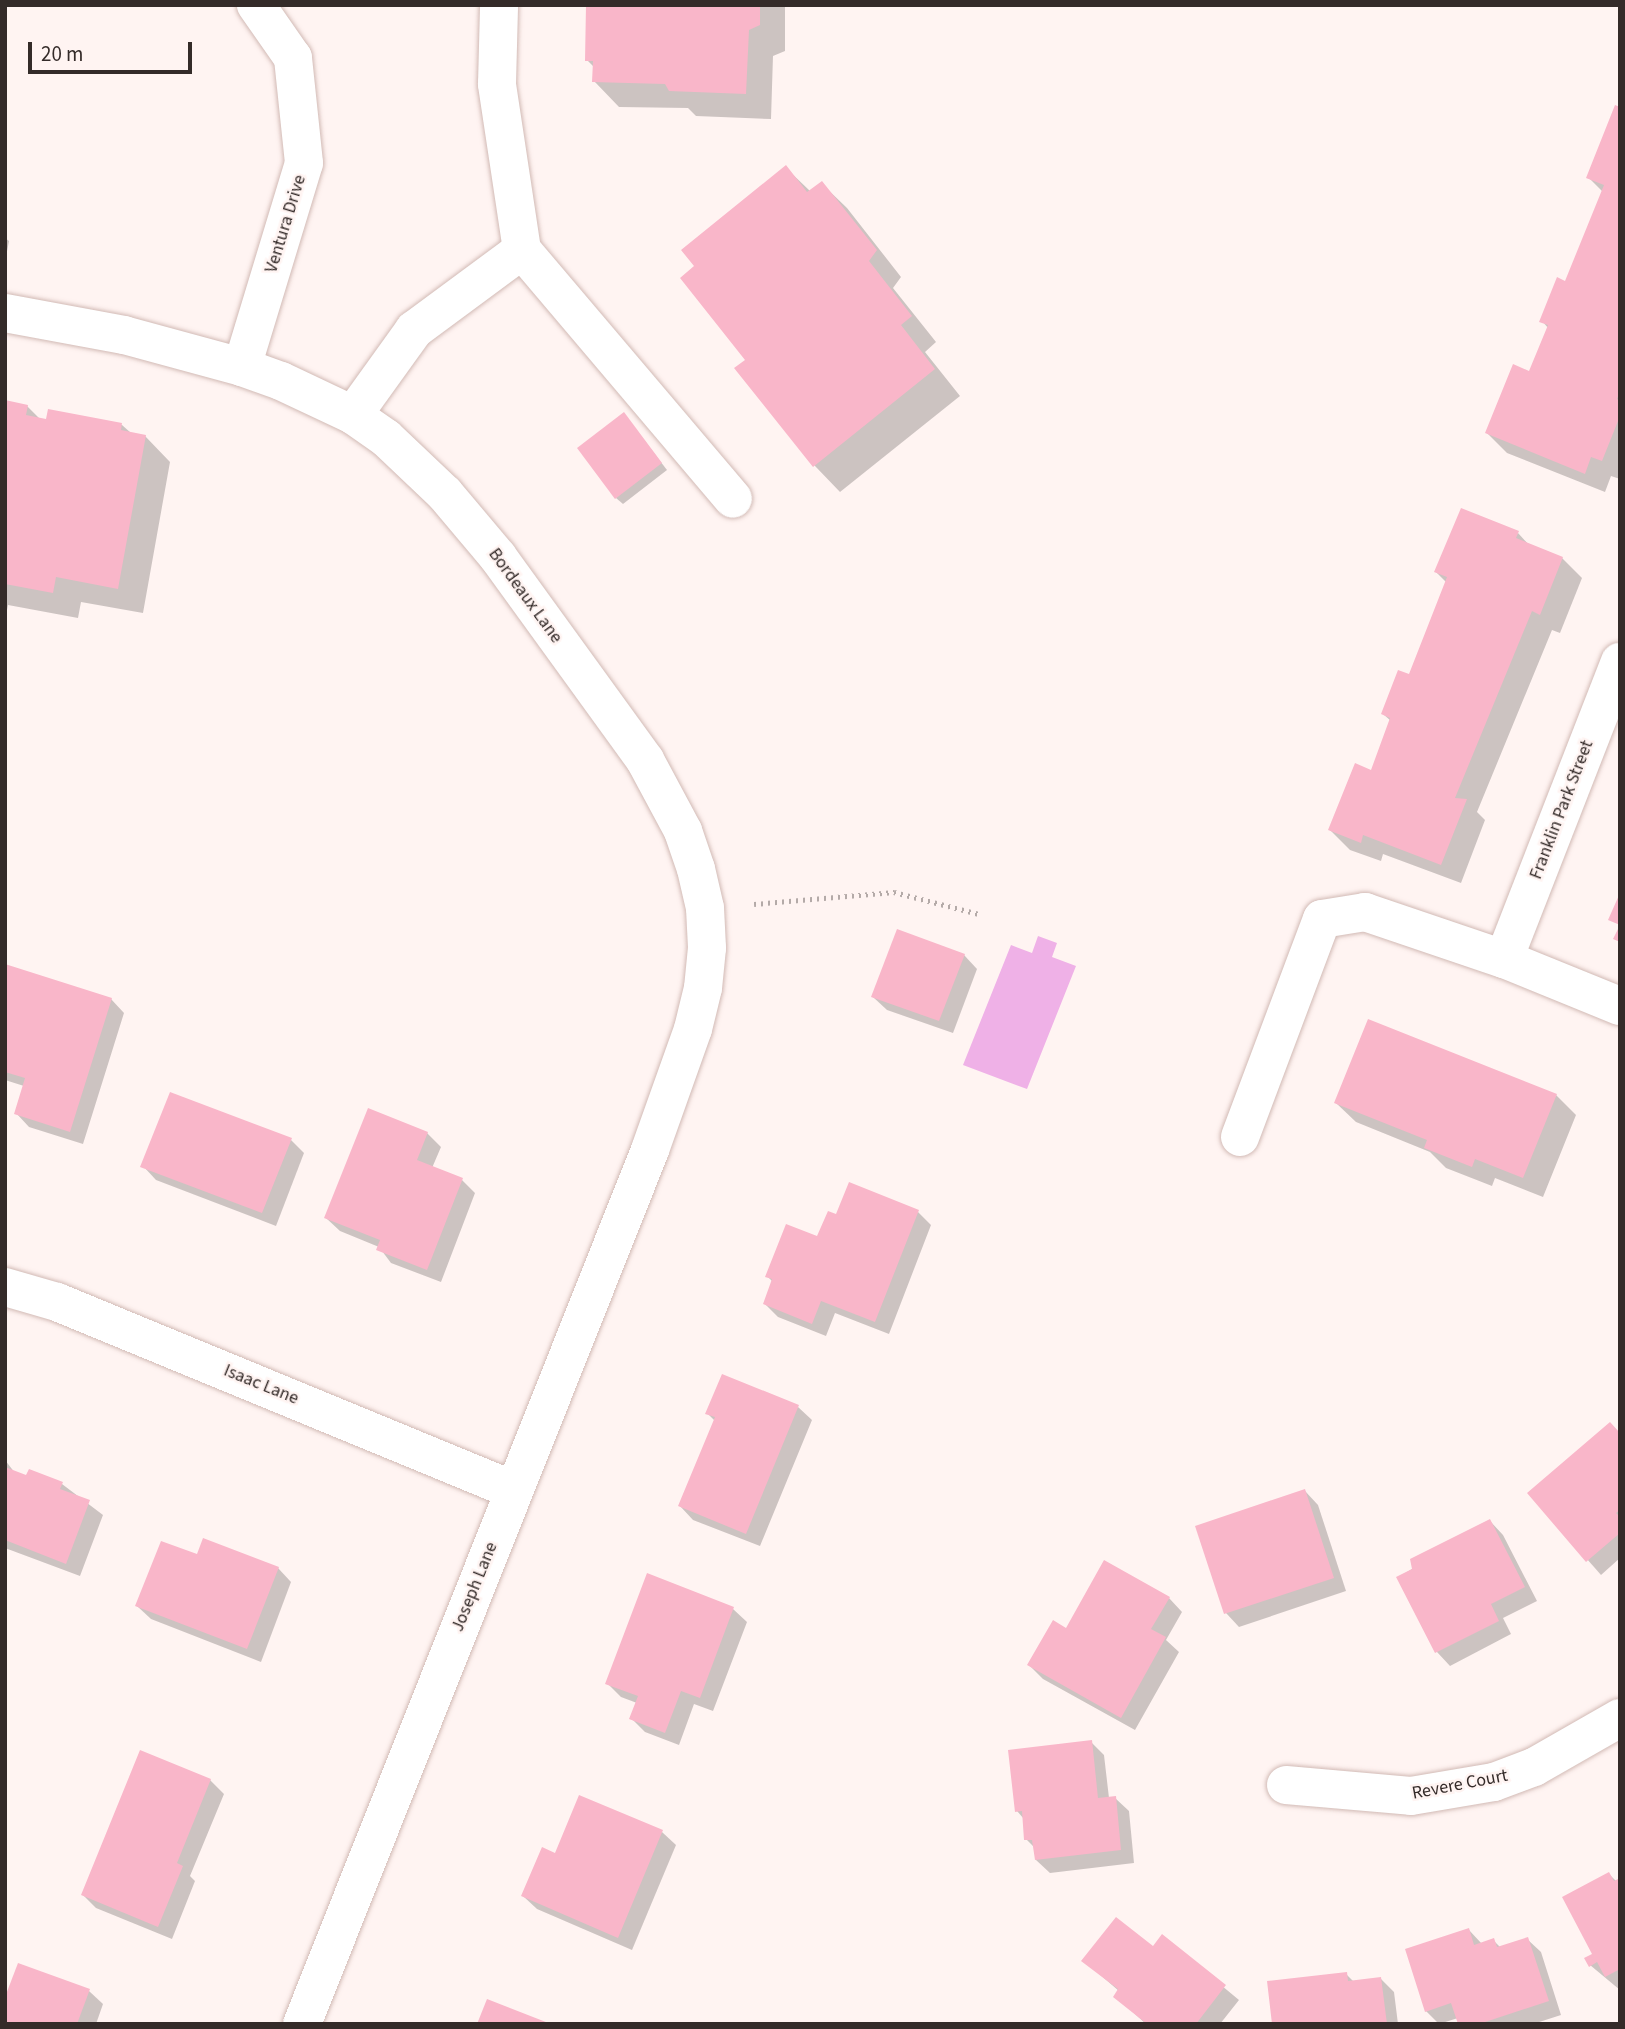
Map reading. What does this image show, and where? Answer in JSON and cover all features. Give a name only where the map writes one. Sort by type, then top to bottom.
[{"type":"street","name":"Ventura Drive","points":[[242,367],[304,163],[293,58],[256,5]]},
{"type":"street","points":[[499,5],[497,84],[522,250],[733,499]]},
{"type":"street","points":[[353,415],[414,330],[522,250]]},
{"type":"street","name":"Bordeaux Lane","points":[[5,313],[124,335],[242,367],[281,381],[353,415],[386,438],[445,494],[498,557],[636,748],[683,831],[696,869],[705,908],[707,948],[703,988],[694,1029],[650,1150]]},
{"type":"street","name":"Franklin Park Street","points":[[1504,959],[1620,662]]},
{"type":"street","points":[[1240,1138],[1322,919],[1365,912],[1504,959],[1620,1006]]},
{"type":"street","name":"Joseph Lane","points":[[302,2024],[650,1150]]},
{"type":"street","name":"Isaac Lane","points":[[5,1287],[70,1308],[513,1490]]},
{"type":"street","name":"Revere Court","points":[[1286,1785],[1411,1796],[1494,1782],[1534,1767],[1620,1718]]},
{"type":"path","points":[[705,908],[894,892],[979,914]]},
{"type":"shaded area","points":[[1038,936],[1057,943],[1052,957],[1076,966],[1027,1089],[963,1065],[1011,945],[1032,953]]},
{"type":"building","points":[[586,5],[760,5],[760,25],[749,30],[746,94],[669,91],[665,84],[592,82],[593,61],[585,61]]},
{"type":"building","points":[[1615,105],[1620,107],[1620,391],[1617,399],[1620,401],[1620,416],[1602,461],[1591,457],[1585,474],[1485,433],[1513,364],[1529,371],[1548,325],[1539,322],[1557,277],[1565,281],[1604,185],[1586,178]]},
{"type":"building","points":[[786,165],[807,192],[822,181],[877,250],[869,261],[912,316],[901,325],[935,369],[813,467],[734,368],[745,360],[680,278],[694,266],[681,250]]},
{"type":"building","points":[[5,400],[28,405],[26,415],[46,419],[48,409],[122,423],[121,430],[146,435],[118,589],[56,577],[53,593],[5,584]]},
{"type":"building","points":[[624,412],[662,463],[615,499],[577,448]]},
{"type":"building","points":[[1461,508],[1519,531],[1516,538],[1563,557],[1540,615],[1532,611],[1455,798],[1467,799],[1441,865],[1363,835],[1361,843],[1328,830],[1355,763],[1371,770],[1390,718],[1381,714],[1398,670],[1409,674],[1447,577],[1434,572]]},
{"type":"building","points":[[1620,893],[1620,925],[1608,920]]},
{"type":"building","points":[[1620,925],[1620,942],[1613,939]]},
{"type":"building","points":[[897,929],[965,954],[939,1021],[871,997]]},
{"type":"building","points":[[5,964],[112,998],[70,1132],[14,1114],[25,1078],[5,1072]]},
{"type":"building","points":[[1368,1019],[1557,1094],[1523,1178],[1475,1159],[1472,1167],[1424,1148],[1427,1140],[1334,1103]]},
{"type":"building","points":[[170,1092],[292,1138],[262,1213],[140,1167]]},
{"type":"building","points":[[368,1108],[428,1132],[417,1160],[463,1178],[427,1270],[376,1250],[380,1240],[324,1218]]},
{"type":"building","points":[[849,1182],[919,1210],[875,1322],[821,1301],[812,1324],[763,1304],[772,1279],[765,1277],[786,1224],[817,1236],[828,1211],[836,1214]]},
{"type":"building","points":[[722,1374],[799,1405],[746,1534],[678,1506],[715,1417],[705,1414]]},
{"type":"building","points":[[1610,1422],[1620,1433],[1620,1510],[1616,1513],[1620,1517],[1620,1533],[1586,1562],[1527,1493]]},
{"type":"building","points":[[5,1467],[26,1475],[29,1469],[63,1482],[60,1489],[90,1500],[66,1564],[5,1540]]},
{"type":"building","points":[[1305,1489],[1334,1578],[1224,1614],[1195,1526]]},
{"type":"building","points":[[1490,1519],[1525,1587],[1491,1604],[1499,1621],[1435,1653],[1396,1577],[1412,1569],[1410,1559]]},
{"type":"building","points":[[203,1538],[279,1567],[247,1649],[135,1606],[161,1541],[197,1554]]},
{"type":"building","points":[[1104,1560],[1170,1597],[1151,1629],[1166,1637],[1121,1718],[1027,1665],[1053,1620],[1066,1628]]},
{"type":"building","points":[[647,1573],[734,1607],[700,1698],[681,1691],[665,1733],[629,1719],[638,1696],[605,1684]]},
{"type":"building","points":[[1092,1740],[1098,1798],[1116,1796],[1121,1850],[1035,1860],[1032,1840],[1024,1840],[1022,1811],[1015,1812],[1008,1750]]},
{"type":"building","points":[[140,1750],[211,1779],[177,1863],[183,1866],[158,1927],[81,1895]]},
{"type":"building","points":[[579,1795],[663,1830],[618,1938],[521,1896],[542,1847],[555,1853]]},
{"type":"building","points":[[1609,1872],[1614,1881],[1620,1878],[1620,1969],[1605,1977],[1597,1962],[1589,1967],[1584,1958],[1592,1954],[1562,1897]]},
{"type":"building","points":[[1116,1917],[1153,1946],[1162,1934],[1226,1985],[1196,2024],[1147,2024],[1113,1997],[1118,1989],[1081,1961]]},
{"type":"building","points":[[1469,1928],[1474,1945],[1494,1938],[1497,1947],[1528,1937],[1549,2001],[1479,2024],[1458,2024],[1451,2003],[1425,2012],[1405,1949]]},
{"type":"building","points":[[18,1963],[90,1989],[77,2024],[5,2024],[5,1997]]},
{"type":"building","points":[[1347,1972],[1348,1981],[1381,1977],[1387,2024],[1272,2024],[1267,1981]]},
{"type":"building","points":[[487,1999],[551,2024],[477,2024]]}]
